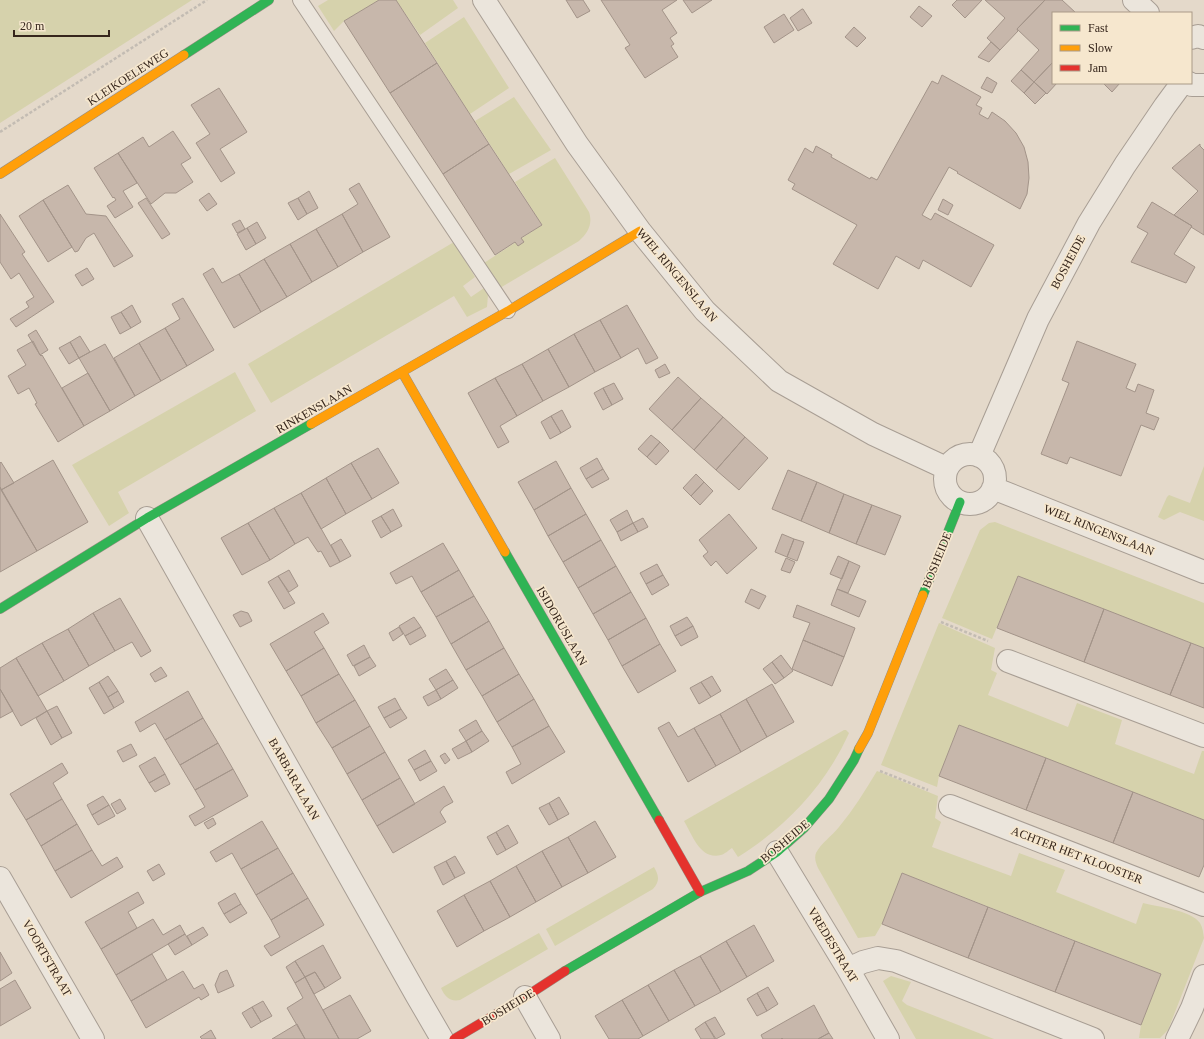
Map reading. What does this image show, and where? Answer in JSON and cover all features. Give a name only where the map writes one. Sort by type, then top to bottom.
[{"type":"street","name":"KLEIKOELEWEG","points":[[0,174],[269,0]]},
{"type":"street","name":"WIEL RINGENSLAAN","points":[[484,0],[577,144],[640,231],[705,311],[779,381],[873,434],[946,468]]},
{"type":"street","points":[[1134,0],[1147,12]]},
{"type":"street","points":[[1192,38],[1198,36],[1204,38]]},
{"type":"street","name":"BOSHEIDE","points":[[979,456],[1038,319],[1089,223],[1165,106],[1181,84]]},
{"type":"street","points":[[1190,84],[1204,85]]},
{"type":"street","name":"RINKENSLAAN","points":[[0,608],[147,518],[508,311],[640,231]]},
{"type":"street","name":"ISIDORUSLAAN","points":[[402,372],[700,892]]},
{"type":"street","points":[[970,454],[979,456],[988,461],[993,469],[995,478],[993,488],[988,496],[980,502],[970,504],[960,502],[952,497],[946,488],[944,478],[946,468],[952,460],[960,455],[970,454]]},
{"type":"street","name":"WIEL RINGENSLAAN","points":[[993,488],[1204,572]]},
{"type":"street","name":"BOSHEIDE","points":[[454,1039],[567,970],[700,892],[748,871],[776,852],[804,828],[829,799],[854,760],[868,733],[960,502]]},
{"type":"street","name":"BARBARALAAN","points":[[147,518],[442,1039]]},
{"type":"street","points":[[1008,661],[1204,736]]},
{"type":"street","name":"ACHTER HET KLOOSTER","points":[[950,806],[1204,905]]},
{"type":"street","name":"VREDESTRAAT","points":[[776,852],[848,969],[888,1039]]},
{"type":"street","name":"VOORTSTRAAT","points":[[2,887],[93,1039]]},
{"type":"street","points":[[848,969],[863,962],[878,958],[896,961],[1093,1039]]},
{"type":"street","points":[[1177,1039],[1198,1010],[1204,976]]},
{"type":"street","points":[[525,997],[548,1039]]},
{"type":"lane","points":[[300,0],[508,311]]},
{"type":"path","name":"KLEIKOELEWEG","points":[[0,132],[207,0]]},
{"type":"path","points":[[917,611],[999,646],[1008,661]]},
{"type":"path","points":[[854,760],[941,795],[950,806]]},
{"type":"shaded area","points":[[0,0],[192,0],[0,123]]},
{"type":"shaded area","points":[[328,0],[379,0],[344,21],[334,31],[318,6]]},
{"type":"shaded area","points":[[396,0],[453,0],[458,8],[420,35]]},
{"type":"shaded area","points":[[464,17],[509,88],[470,114],[425,43]]},
{"type":"shaded area","points":[[514,97],[551,150],[509,174],[475,121]]},
{"type":"shaded area","points":[[555,158],[589,212],[589,228],[579,241],[500,288],[484,263],[542,225],[515,182]]},
{"type":"shaded area","points":[[454,242],[475,277],[463,286],[471,297],[484,288],[488,295],[487,307],[467,317],[454,296],[271,403],[248,364]]},
{"type":"shaded area","points":[[235,372],[256,411],[118,492],[129,513],[109,526],[72,465]]},
{"type":"shaded area","points":[[1204,466],[1204,521],[1180,512],[1164,520],[1158,517],[1169,495],[1190,503]]},
{"type":"shaded area","points":[[995,522],[1204,603],[1204,648],[1018,576],[992,639],[942,618],[980,530],[989,523]]},
{"type":"shaded area","points":[[939,623],[995,648],[991,670],[997,673],[988,695],[1068,727],[1077,703],[1122,720],[1115,744],[1194,774],[1202,751],[1204,751],[1204,820],[959,725],[939,776],[937,787],[881,765]]},
{"type":"shaded area","points":[[844,730],[849,733],[828,770],[803,803],[773,832],[738,857],[732,848],[721,855],[714,856],[708,854],[698,846],[684,821]]},
{"type":"shaded area","points":[[877,771],[938,796],[935,818],[941,822],[932,847],[1011,876],[1019,853],[1065,870],[1056,892],[1136,924],[1143,903],[1182,912],[1196,919],[1201,925],[1204,938],[1168,1030],[1160,1038],[1139,1038],[1141,1025],[1161,974],[902,873],[882,924],[875,936],[858,938],[818,868],[815,857],[821,846],[849,814]]},
{"type":"shaded area","points":[[654,867],[658,878],[653,889],[555,946],[546,929]]},
{"type":"shaded area","points":[[539,933],[548,949],[460,1000],[453,1000],[444,994],[441,988]]},
{"type":"shaded area","points":[[891,976],[911,982],[902,1001],[907,1005],[994,1039],[916,1039],[883,981]]},
{"type":"building","points":[[379,0],[396,0],[437,63],[390,93],[344,21]]},
{"type":"building","points":[[566,0],[583,0],[590,11],[577,18]]},
{"type":"building","points":[[601,0],[677,0],[662,10],[677,33],[670,38],[674,44],[671,46],[678,57],[645,78],[625,48],[630,45]]},
{"type":"building","points":[[683,0],[712,0],[692,13]]},
{"type":"building","points":[[957,0],[982,0],[965,18],[952,5]]},
{"type":"building","points":[[985,0],[1045,0],[1017,29],[1018,31],[1000,50],[987,38],[1005,18]]},
{"type":"building","points":[[1045,0],[1062,0],[1075,12],[1052,12],[1052,63],[1034,82],[1021,70],[1039,50],[1017,29]]},
{"type":"building","points":[[919,6],[932,16],[922,27],[910,17]]},
{"type":"building","points":[[802,9],[812,23],[798,31],[790,18]]},
{"type":"building","points":[[784,14],[794,30],[774,43],[764,27]]},
{"type":"building","points":[[854,27],[866,38],[857,47],[845,37]]},
{"type":"building","points":[[991,42],[1000,50],[989,62],[978,57]]},
{"type":"building","points":[[437,63],[489,144],[443,174],[390,93]]},
{"type":"building","points":[[1052,63],[1052,84],[1056,84],[1047,94],[1034,82]]},
{"type":"building","points":[[1021,70],[1034,82],[1024,93],[1011,81]]},
{"type":"building","points":[[942,75],[981,97],[976,105],[982,108],[979,114],[988,119],[992,112],[1005,121],[1016,133],[1024,147],[1028,162],[1029,178],[1027,194],[1020,209],[949,167],[922,215],[931,220],[935,213],[994,245],[971,287],[923,260],[919,269],[896,256],[878,289],[833,264],[857,225],[792,189],[795,184],[788,180],[805,148],[813,153],[816,146],[832,155],[831,157],[870,179],[871,177],[877,180],[932,81],[938,84]]},
{"type":"building","points":[[987,77],[997,83],[992,93],[981,88]]},
{"type":"building","points":[[1034,82],[1046,93],[1035,104],[1024,93]]},
{"type":"building","points":[[1104,84],[1119,84],[1112,92]]},
{"type":"building","points":[[219,88],[247,132],[220,149],[235,173],[221,182],[196,143],[210,134],[191,105]]},
{"type":"building","points":[[173,131],[191,158],[181,164],[193,182],[176,193],[165,193],[151,204],[118,153],[143,137],[149,147]]},
{"type":"building","points":[[489,144],[542,225],[521,238],[524,242],[518,246],[515,242],[495,255],[443,174]]},
{"type":"building","points":[[1200,144],[1204,150],[1204,235],[1174,215],[1198,191],[1172,168]]},
{"type":"building","points":[[118,153],[137,183],[123,191],[133,207],[115,218],[107,206],[116,200],[114,197],[113,198],[94,168]]},
{"type":"building","points":[[359,183],[390,237],[363,252],[342,214],[358,204],[349,189]]},
{"type":"building","points":[[68,185],[86,214],[106,216],[133,256],[114,267],[94,233],[86,238],[78,251],[75,252],[43,200]]},
{"type":"building","points":[[309,191],[318,208],[307,214],[298,198]]},
{"type":"building","points":[[209,193],[217,204],[207,211],[199,200]]},
{"type":"building","points":[[146,198],[170,234],[162,239],[138,203]]},
{"type":"building","points":[[298,198],[307,214],[298,220],[288,203]]},
{"type":"building","points":[[943,199],[953,205],[948,215],[938,210]]},
{"type":"building","points":[[43,200],[72,247],[48,262],[19,216]]},
{"type":"building","points":[[1152,202],[1192,226],[1174,254],[1195,267],[1186,283],[1131,262],[1148,233],[1137,227]]},
{"type":"building","points":[[0,214],[25,252],[22,254],[54,302],[16,327],[10,319],[29,307],[26,302],[34,297],[19,273],[11,279],[0,262]]},
{"type":"building","points":[[342,214],[363,252],[338,267],[316,229]]},
{"type":"building","points":[[240,220],[245,229],[237,233],[232,224]]},
{"type":"building","points":[[257,222],[266,238],[256,244],[247,228]]},
{"type":"building","points":[[247,228],[256,244],[246,250],[237,234]]},
{"type":"building","points":[[316,229],[338,267],[312,282],[290,244]]},
{"type":"building","points":[[290,244],[312,282],[287,297],[264,259]]},
{"type":"building","points":[[264,259],[287,297],[261,312],[239,274]]},
{"type":"building","points":[[87,268],[94,279],[82,286],[75,275]]},
{"type":"building","points":[[213,268],[222,283],[239,274],[261,312],[234,328],[203,274]]},
{"type":"building","points":[[183,298],[214,350],[187,366],[165,328],[180,319],[172,304]]},
{"type":"building","points":[[132,305],[141,322],[131,328],[121,312]]},
{"type":"building","points":[[627,305],[658,358],[646,364],[638,348],[621,358],[600,320]]},
{"type":"building","points":[[121,312],[131,328],[120,334],[111,317]]},
{"type":"building","points":[[600,320],[621,358],[595,372],[574,334]]},
{"type":"building","points":[[165,328],[187,366],[161,381],[139,343]]},
{"type":"building","points":[[36,330],[48,350],[40,355],[28,335]]},
{"type":"building","points":[[574,334],[595,372],[569,387],[548,349]]},
{"type":"building","points":[[80,336],[90,352],[79,358],[70,342]]},
{"type":"building","points":[[33,341],[40,355],[42,355],[84,426],[58,442],[35,404],[37,403],[29,388],[18,394],[8,376],[26,365],[17,350]]},
{"type":"building","points":[[1077,341],[1136,364],[1126,388],[1135,392],[1138,384],[1154,390],[1146,413],[1159,418],[1154,430],[1141,425],[1121,476],[1070,457],[1067,464],[1041,454],[1069,383],[1062,380]]},
{"type":"building","points":[[70,342],[79,358],[69,364],[59,348]]},
{"type":"building","points":[[139,343],[161,381],[135,396],[114,358]]},
{"type":"building","points":[[105,344],[135,396],[110,411],[79,358]]},
{"type":"building","points":[[548,349],[569,387],[543,401],[522,364]]},
{"type":"building","points":[[522,364],[543,401],[517,416],[495,378]]},
{"type":"building","points":[[665,364],[670,373],[659,378],[655,370]]},
{"type":"building","points":[[88,373],[110,411],[84,426],[62,388]]},
{"type":"building","points":[[678,377],[701,398],[672,430],[649,409]]},
{"type":"building","points":[[495,378],[517,416],[500,426],[509,442],[498,448],[468,393]]},
{"type":"building","points":[[614,383],[623,399],[612,405],[603,388]]},
{"type":"building","points":[[603,388],[612,405],[603,410],[594,393]]},
{"type":"building","points":[[701,398],[723,417],[694,450],[672,430]]},
{"type":"building","points":[[562,410],[571,427],[561,433],[551,416]]},
{"type":"building","points":[[551,416],[561,433],[550,439],[541,422]]},
{"type":"building","points":[[723,417],[745,437],[716,470],[694,450]]},
{"type":"building","points":[[651,435],[660,442],[647,457],[638,449]]},
{"type":"building","points":[[745,437],[768,458],[739,490],[716,470]]},
{"type":"building","points":[[660,442],[669,451],[656,465],[647,457]]},
{"type":"building","points":[[378,448],[399,483],[372,499],[351,463]]},
{"type":"building","points":[[597,458],[603,469],[586,479],[580,468]]},
{"type":"building","points":[[53,460],[88,522],[37,551],[1,490]]},
{"type":"building","points":[[556,461],[571,488],[534,510],[518,482]]},
{"type":"building","points":[[1,462],[14,483],[1,490],[0,463]]},
{"type":"building","points":[[351,463],[372,499],[346,514],[326,478]]},
{"type":"building","points":[[603,469],[609,479],[592,488],[586,479]]},
{"type":"building","points":[[788,470],[817,482],[801,521],[772,509]]},
{"type":"building","points":[[696,474],[704,482],[691,496],[683,488]]},
{"type":"building","points":[[326,478],[346,514],[321,529],[301,493]]},
{"type":"building","points":[[704,482],[713,491],[700,505],[691,496]]},
{"type":"building","points":[[817,482],[844,494],[829,533],[801,521]]},
{"type":"building","points":[[0,487],[37,551],[0,572]]},
{"type":"building","points":[[571,488],[586,514],[548,536],[534,510]]},
{"type":"building","points":[[301,493],[340,562],[330,567],[321,551],[318,552],[308,537],[295,544],[274,508]]},
{"type":"building","points":[[844,494],[872,505],[856,544],[829,533]]},
{"type":"building","points":[[872,505],[901,516],[885,555],[856,544]]},
{"type":"building","points":[[274,508],[295,544],[270,560],[248,523]]},
{"type":"building","points":[[393,509],[402,526],[391,532],[381,516]]},
{"type":"building","points":[[627,510],[633,523],[617,532],[610,520]]},
{"type":"building","points":[[586,514],[601,540],[563,562],[548,536]]},
{"type":"building","points":[[729,514],[757,548],[727,574],[716,561],[711,566],[703,556],[708,552],[699,540]]},
{"type":"building","points":[[381,516],[391,532],[381,538],[372,521]]},
{"type":"building","points":[[643,518],[648,527],[638,532],[633,523]]},
{"type":"building","points":[[248,523],[270,560],[242,575],[221,538]]},
{"type":"building","points":[[633,523],[638,532],[621,541],[617,532]]},
{"type":"building","points":[[782,534],[794,539],[787,557],[775,552]]},
{"type":"building","points":[[341,539],[351,556],[340,562],[331,545]]},
{"type":"building","points":[[794,539],[804,542],[797,561],[787,557]]},
{"type":"building","points":[[601,540],[616,566],[578,588],[563,562]]},
{"type":"building","points":[[443,543],[459,570],[421,592],[412,576],[396,584],[390,573]]},
{"type":"building","points":[[838,556],[849,561],[842,579],[830,574]]},
{"type":"building","points":[[786,558],[795,562],[790,573],[781,570]]},
{"type":"building","points":[[849,561],[860,566],[848,593],[837,589]]},
{"type":"building","points":[[657,564],[663,575],[646,584],[640,573]]},
{"type":"building","points":[[616,566],[631,592],[593,614],[578,588]]},
{"type":"building","points":[[289,570],[298,586],[289,592],[278,576]]},
{"type":"building","points":[[459,570],[474,596],[436,617],[421,592]]},
{"type":"building","points":[[663,575],[669,585],[652,595],[646,584]]},
{"type":"building","points":[[278,576],[295,603],[284,609],[268,582]]},
{"type":"building","points":[[1018,576],[1104,609],[1084,662],[997,628]]},
{"type":"building","points":[[751,589],[766,596],[759,609],[745,602]]},
{"type":"building","points":[[837,589],[866,601],[859,617],[831,605]]},
{"type":"building","points":[[631,592],[646,618],[608,640],[593,614]]},
{"type":"building","points":[[474,596],[489,621],[451,644],[436,617]]},
{"type":"building","points":[[120,598],[151,651],[141,657],[132,642],[115,651],[93,613]]},
{"type":"building","points":[[797,605],[855,628],[844,657],[803,640],[810,623],[793,617]]},
{"type":"building","points":[[1104,609],[1191,643],[1170,695],[1084,662]]},
{"type":"building","points":[[241,611],[248,613],[252,621],[240,627],[233,615]]},
{"type":"building","points":[[93,613],[115,651],[89,666],[68,629]]},
{"type":"building","points":[[323,613],[329,623],[314,632],[324,648],[286,671],[270,644]]},
{"type":"building","points":[[414,617],[421,627],[405,636],[399,626]]},
{"type":"building","points":[[687,617],[693,626],[675,636],[670,626]]},
{"type":"building","points":[[646,618],[660,644],[622,666],[608,640]]},
{"type":"building","points":[[489,621],[504,648],[466,670],[451,644]]},
{"type":"building","points":[[693,626],[698,637],[681,646],[675,636]]},
{"type":"building","points":[[399,627],[403,634],[393,641],[389,633]]},
{"type":"building","points":[[421,627],[426,636],[410,645],[405,636]]},
{"type":"building","points":[[68,629],[89,666],[64,681],[42,643]]},
{"type":"building","points":[[803,640],[844,657],[832,686],[792,669]]},
{"type":"building","points":[[42,643],[64,681],[38,696],[16,658]]},
{"type":"building","points":[[1191,643],[1204,648],[1204,708],[1170,695]]},
{"type":"building","points":[[660,644],[676,671],[638,693],[622,666]]},
{"type":"building","points":[[364,645],[370,657],[353,666],[347,655]]},
{"type":"building","points":[[324,648],[339,674],[301,696],[286,671]]},
{"type":"building","points":[[504,648],[519,674],[482,696],[466,670]]},
{"type":"building","points":[[781,655],[793,671],[784,678],[772,662]]},
{"type":"building","points":[[370,657],[376,666],[359,676],[354,666]]},
{"type":"building","points":[[16,658],[47,711],[21,726],[0,689],[0,668]]},
{"type":"building","points":[[772,662],[784,678],[775,684],[763,669]]},
{"type":"building","points":[[161,667],[167,676],[155,682],[150,674]]},
{"type":"building","points":[[446,669],[453,680],[436,690],[429,679]]},
{"type":"building","points":[[339,674],[355,700],[316,723],[301,696]]},
{"type":"building","points":[[519,674],[534,699],[497,722],[482,696]]},
{"type":"building","points":[[108,676],[118,691],[108,697],[99,682]]},
{"type":"building","points":[[712,676],[721,691],[711,697],[701,682]]},
{"type":"building","points":[[453,680],[458,688],[441,699],[436,690]]},
{"type":"building","points":[[99,682],[114,708],[104,714],[89,688]]},
{"type":"building","points":[[701,682],[711,697],[699,704],[690,688]]},
{"type":"building","points":[[772,684],[794,722],[767,737],[746,699]]},
{"type":"building","points":[[0,689],[13,711],[0,718]]},
{"type":"building","points":[[436,690],[441,699],[428,706],[423,697]]},
{"type":"building","points":[[118,691],[124,702],[114,708],[108,697]]},
{"type":"building","points":[[188,691],[203,718],[165,740],[155,723],[140,732],[135,722]]},
{"type":"building","points":[[395,698],[401,709],[384,718],[378,707]]},
{"type":"building","points":[[534,699],[549,726],[512,747],[497,722]]},
{"type":"building","points":[[746,699],[767,737],[741,752],[720,714]]},
{"type":"building","points":[[355,700],[370,726],[332,748],[316,723]]},
{"type":"building","points":[[57,706],[72,733],[62,738],[47,711]]},
{"type":"building","points":[[401,709],[407,718],[390,728],[384,718]]},
{"type":"building","points":[[47,711],[62,738],[51,745],[36,718]]},
{"type":"building","points":[[720,714],[741,752],[716,766],[694,728]]},
{"type":"building","points":[[203,718],[218,743],[180,765],[165,740]]},
{"type":"building","points":[[476,720],[482,731],[466,741],[459,730]]},
{"type":"building","points":[[669,722],[678,737],[694,728],[716,766],[688,782],[658,728]]},
{"type":"building","points":[[959,725],[1046,758],[1026,810],[939,776]]},
{"type":"building","points":[[370,726],[385,752],[347,774],[332,748]]},
{"type":"building","points":[[549,726],[565,752],[512,784],[506,772],[521,764],[512,747]]},
{"type":"building","points":[[482,731],[489,741],[472,752],[466,741]]},
{"type":"building","points":[[466,741],[472,752],[458,759],[452,749]]},
{"type":"building","points":[[218,743],[233,769],[195,790],[180,765]]},
{"type":"building","points":[[131,744],[137,755],[123,762],[117,751]]},
{"type":"building","points":[[425,750],[431,761],[414,770],[408,760]]},
{"type":"building","points":[[385,752],[400,778],[362,800],[347,774]]},
{"type":"building","points":[[445,753],[450,760],[445,764],[440,756]]},
{"type":"building","points":[[155,757],[165,774],[149,783],[139,766]]},
{"type":"building","points":[[1046,758],[1133,792],[1113,843],[1026,810]]},
{"type":"building","points":[[431,761],[437,771],[420,781],[414,770]]},
{"type":"building","points":[[62,763],[68,773],[53,783],[62,799],[26,820],[10,794]]},
{"type":"building","points":[[233,769],[248,796],[195,826],[189,816],[205,807],[195,790]]},
{"type":"building","points":[[165,774],[170,784],[155,792],[149,783]]},
{"type":"building","points":[[400,778],[415,804],[377,826],[362,800]]},
{"type":"building","points":[[444,786],[453,802],[444,807],[440,812],[446,822],[393,853],[377,826]]},
{"type":"building","points":[[1133,792],[1204,820],[1204,865],[1199,877],[1113,843]]},
{"type":"building","points":[[103,796],[109,805],[92,815],[87,805]]},
{"type":"building","points":[[559,797],[569,814],[558,820],[549,803]]},
{"type":"building","points":[[62,799],[77,824],[41,846],[26,820]]},
{"type":"building","points":[[120,799],[126,809],[117,814],[111,804]]},
{"type":"building","points":[[549,803],[558,820],[549,825],[539,808]]},
{"type":"building","points":[[109,805],[115,816],[98,825],[92,815]]},
{"type":"building","points":[[213,818],[216,824],[208,829],[204,823]]},
{"type":"building","points":[[262,821],[278,848],[241,869],[232,853],[216,862],[210,852]]},
{"type":"building","points":[[595,821],[616,857],[588,873],[568,837]]},
{"type":"building","points":[[77,824],[92,850],[55,871],[41,846]]},
{"type":"building","points":[[508,825],[518,843],[506,850],[496,832]]},
{"type":"building","points":[[496,832],[506,850],[497,855],[487,837]]},
{"type":"building","points":[[568,837],[588,873],[562,887],[542,851]]},
{"type":"building","points":[[278,848],[293,873],[256,895],[241,869]]},
{"type":"building","points":[[92,850],[102,866],[117,857],[123,867],[71,898],[55,871]]},
{"type":"building","points":[[542,851],[562,887],[536,902],[516,866]]},
{"type":"building","points":[[455,856],[465,873],[455,878],[446,861]]},
{"type":"building","points":[[446,861],[455,878],[443,885],[434,867]]},
{"type":"building","points":[[159,864],[165,874],[153,881],[147,871]]},
{"type":"building","points":[[516,866],[536,902],[510,917],[490,881]]},
{"type":"building","points":[[293,873],[308,898],[271,920],[256,895]]},
{"type":"building","points":[[902,873],[988,907],[968,958],[882,924]]},
{"type":"building","points":[[490,881],[510,917],[484,931],[464,895]]},
{"type":"building","points":[[138,892],[144,903],[128,912],[137,928],[101,949],[85,922]]},
{"type":"building","points":[[235,893],[241,904],[224,914],[218,903]]},
{"type":"building","points":[[464,895],[484,931],[457,947],[437,911]]},
{"type":"building","points":[[308,898],[324,925],[271,956],[264,946],[280,937],[271,920]]},
{"type":"building","points":[[241,904],[247,913],[230,923],[224,914]]},
{"type":"building","points":[[988,907],[1075,941],[1055,992],[968,958]]},
{"type":"building","points":[[153,919],[163,935],[180,925],[185,934],[116,975],[101,949]]},
{"type":"building","points":[[754,925],[774,961],[747,977],[726,941]]},
{"type":"building","points":[[203,927],[208,935],[192,945],[187,936]]},
{"type":"building","points":[[185,934],[192,945],[175,955],[168,944]]},
{"type":"building","points":[[726,941],[747,977],[721,992],[700,956]]},
{"type":"building","points":[[1075,941],[1161,974],[1141,1025],[1055,992]]},
{"type":"building","points":[[323,945],[341,978],[325,988],[315,972],[305,977],[295,961]]},
{"type":"building","points":[[0,952],[12,973],[0,981]]},
{"type":"building","points":[[152,954],[167,980],[131,1001],[116,975]]},
{"type":"building","points":[[700,956],[721,992],[695,1006],[674,970]]},
{"type":"building","points":[[295,961],[305,977],[295,983],[286,967]]},
{"type":"building","points":[[227,970],[234,986],[218,993],[215,985],[220,973]]},
{"type":"building","points":[[674,970],[695,1006],[669,1021],[648,985]]},
{"type":"building","points":[[183,971],[194,989],[203,984],[209,995],[201,1000],[199,997],[146,1028],[131,1001]]},
{"type":"building","points":[[315,972],[325,988],[314,994],[305,977]]},
{"type":"building","points":[[305,977],[339,1039],[305,1039],[287,1008],[303,998],[295,983]]},
{"type":"building","points":[[15,980],[31,1008],[0,1026],[0,989]]},
{"type":"building","points":[[648,985],[669,1021],[643,1036],[622,1000]]},
{"type":"building","points":[[768,987],[778,1004],[767,1011],[757,993]]},
{"type":"building","points":[[757,993],[767,1011],[757,1016],[747,999]]},
{"type":"building","points":[[350,995],[371,1031],[357,1039],[339,1039],[323,1010]]},
{"type":"building","points":[[622,1000],[643,1036],[638,1039],[609,1039],[595,1016]]},
{"type":"building","points":[[263,1001],[272,1016],[261,1022],[252,1007]]},
{"type":"building","points":[[814,1005],[829,1033],[818,1039],[763,1039],[761,1035]]},
{"type":"building","points":[[252,1007],[261,1022],[251,1028],[242,1013]]},
{"type":"building","points":[[715,1017],[725,1034],[716,1039],[705,1022]]},
{"type":"building","points":[[705,1022],[715,1039],[701,1039],[695,1029]]},
{"type":"building","points":[[297,1024],[305,1039],[272,1039]]},
{"type":"building","points":[[211,1030],[216,1039],[202,1039],[200,1037]]},
{"type":"building","points":[[829,1033],[833,1039],[818,1039]]},
{"type":"traffic: fast","points":[[184,55],[269,0]]},
{"type":"traffic: fast","points":[[0,609],[147,518],[311,424]]},
{"type":"traffic: fast","points":[[923,595],[960,502]]},
{"type":"traffic: fast","points":[[505,552],[659,820]]},
{"type":"traffic: fast","points":[[565,971],[700,892],[748,871],[777,852],[804,828],[829,799],[854,760],[859,749]]},
{"type":"traffic: slow","points":[[0,174],[184,55]]},
{"type":"traffic: slow","points":[[311,424],[508,311],[640,231]]},
{"type":"traffic: slow","points":[[402,372],[505,552]]},
{"type":"traffic: slow","points":[[859,749],[868,733],[923,595]]},
{"type":"traffic: jam","points":[[659,820],[700,892]]},
{"type":"traffic: jam","points":[[454,1039],[525,997],[565,971]]}]
